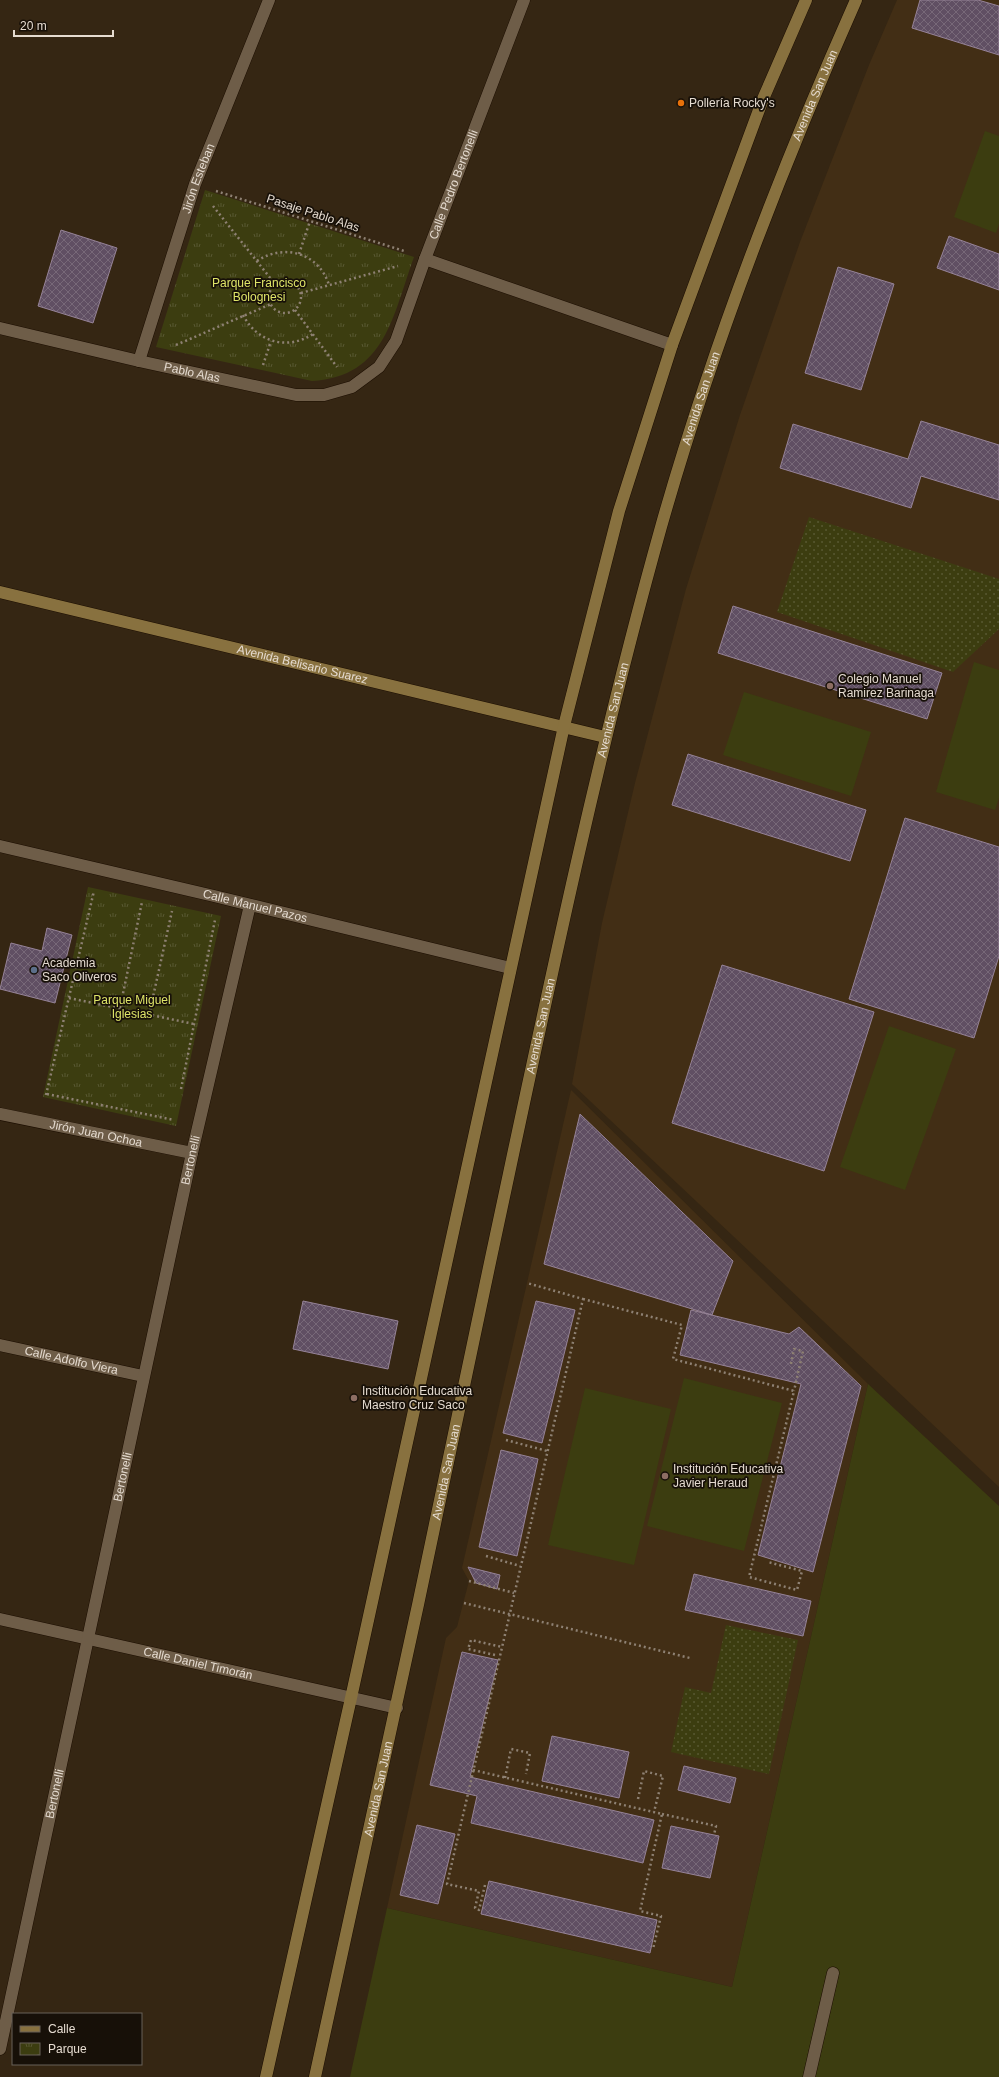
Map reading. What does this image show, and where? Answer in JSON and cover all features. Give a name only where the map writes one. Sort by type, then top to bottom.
[{"type":"main road","points":[[266,2077],[351,1698],[564,726],[619,511],[672,345],[763,99],[806,0]]},
{"type":"main road","name":"Avenida San Juan","points":[[315,2077],[397,1708],[547,991],[605,737],[662,523],[713,361],[805,115],[856,0]]},
{"type":"main road","name":"Avenida Belisario Suarez","points":[[0,592],[605,737]]},
{"type":"street","name":"Jirón Esteban","points":[[139,361],[195,184],[269,0]]},
{"type":"street","name":"Calle Pedro Bertonelli","points":[[379,367],[396,341],[425,259],[524,0]]},
{"type":"street","points":[[425,259],[672,345]]},
{"type":"street","name":"Pablo Alas","points":[[0,328],[139,361],[296,395],[324,394],[352,387],[379,367]]},
{"type":"street","name":"Calle Manuel Pazos","points":[[0,846],[510,968]]},
{"type":"street","name":"Bertonelli","points":[[0,2049],[143,1376],[192,1153],[250,905]]},
{"type":"street","name":"Jirón Juan Ochoa","points":[[0,1114],[192,1153]]},
{"type":"street","name":"Calle Adolfo Viera","points":[[0,1345],[143,1376]]},
{"type":"street","name":"Calle Daniel Timorán","points":[[0,1619],[397,1708]]},
{"type":"street","points":[[809,2077],[833,1973]]},
{"type":"path","name":"Pasaje Pablo Alas","points":[[195,184],[425,259]]},
{"type":"path","points":[[195,184],[275,284]]},
{"type":"path","points":[[299,254],[310,221]]},
{"type":"path","points":[[257,261],[276,252],[292,252],[307,256],[319,266],[329,284]]},
{"type":"path","points":[[301,293],[329,284],[425,259]]},
{"type":"path","points":[[279,281],[291,281],[296,284],[302,298],[295,310],[282,313],[277,311],[270,304],[269,293],[275,284],[279,281]]},
{"type":"path","points":[[174,346],[270,304]]},
{"type":"path","points":[[295,310],[352,387]]},
{"type":"path","points":[[243,315],[257,334],[271,341],[285,343],[292,342],[313,334]]},
{"type":"path","points":[[40,1122],[99,869]]},
{"type":"path","points":[[94,892],[101,893]]},
{"type":"path","points":[[135,900],[150,904]]},
{"type":"path","points":[[120,1008],[142,902]]},
{"type":"path","points":[[149,1015],[173,908]]},
{"type":"path","points":[[180,1091],[216,917]]},
{"type":"path","points":[[69,998],[194,1024]]},
{"type":"path","points":[[46,1094],[174,1121],[176,1113]]},
{"type":"path","points":[[527,1283],[682,1325],[673,1359],[794,1391]]},
{"type":"path","points":[[486,1885],[479,1910],[475,1908],[479,1891],[447,1884],[583,1299]]},
{"type":"path","points":[[768,1562],[802,1571],[797,1590],[749,1577],[803,1351],[794,1349],[790,1364]]},
{"type":"path","points":[[506,1440],[548,1451]]},
{"type":"path","points":[[486,1556],[520,1566]]},
{"type":"path","points":[[469,1581],[514,1593]]},
{"type":"path","points":[[464,1602],[690,1658]]},
{"type":"path","points":[[495,1655],[468,1648],[471,1640],[502,1647]]},
{"type":"path","points":[[505,1778],[511,1749],[530,1753],[526,1774]]},
{"type":"path","points":[[473,1770],[716,1826],[714,1835]]},
{"type":"path","points":[[638,1799],[644,1771],[663,1776],[654,1812]]},
{"type":"path","points":[[653,1949],[661,1916],[640,1911],[662,1814]]},
{"type":"shaded area","name":"Colegio Manuel Ramirez Barinaga","points":[[897,0],[999,0],[999,1487],[572,1084],[602,923],[635,783],[686,589],[740,415],[800,242],[869,65]]},
{"type":"shaded area","name":"Institución Educativa Javier Heraud","points":[[571,1090],[868,1384],[732,1987],[387,1908],[446,1638],[457,1627],[469,1581],[462,1568]]},
{"type":"green space","points":[[985,131],[999,136],[999,224],[996,233],[954,217]]},
{"type":"green space","name":"Parque Francisco Bolognesi","points":[[205,190],[414,257],[392,320],[383,339],[371,355],[356,368],[337,377],[312,381],[156,347]]},
{"type":"green space","points":[[809,517],[999,579],[999,629],[953,672],[777,612]]},
{"type":"green space","points":[[974,662],[999,670],[999,798],[995,810],[936,792]]},
{"type":"green space","points":[[744,692],[871,732],[851,796],[723,755]]},
{"type":"green space","name":"Parque Miguel Iglesias","points":[[88,887],[221,916],[176,1126],[43,1097]]},
{"type":"green space","points":[[889,1026],[956,1049],[905,1190],[840,1167]]},
{"type":"green space","points":[[684,1378],[782,1403],[744,1551],[647,1526]]},
{"type":"green space","points":[[868,1384],[999,1506],[999,2077],[350,2077],[387,1908],[732,1987]]},
{"type":"green space","points":[[585,1388],[671,1409],[634,1565],[548,1545]]},
{"type":"green space","points":[[726,1625],[798,1640],[769,1774],[671,1752],[685,1687],[711,1693]]},
{"type":"building","points":[[920,0],[978,0],[999,6],[999,55],[912,28]]},
{"type":"building","points":[[61,230],[117,248],[93,323],[38,306]]},
{"type":"building","points":[[949,236],[999,254],[999,290],[937,268]]},
{"type":"building","points":[[838,267],[894,284],[861,390],[805,373]]},
{"type":"building","points":[[921,421],[999,445],[999,500],[921,476],[911,508],[780,468],[793,424],[908,459]]},
{"type":"building","points":[[733,606],[942,673],[927,719],[718,653]]},
{"type":"building","points":[[688,754],[866,810],[850,861],[672,805]]},
{"type":"building","points":[[905,818],[999,847],[999,956],[974,1038],[849,999]]},
{"type":"building","name":"Academia Saco Oliveros","points":[[47,928],[72,935],[55,1003],[0,989],[11,943],[42,951]]},
{"type":"building","points":[[722,965],[874,1012],[824,1171],[672,1123]]},
{"type":"building","points":[[580,1114],[733,1261],[712,1315],[544,1264]]},
{"type":"building","points":[[303,1301],[398,1321],[388,1369],[293,1349]]},
{"type":"building","points":[[536,1301],[575,1310],[542,1443],[503,1433]]},
{"type":"building","points":[[691,1310],[789,1334],[799,1327],[861,1386],[813,1572],[758,1555],[801,1384],[680,1355]]},
{"type":"building","points":[[501,1450],[538,1459],[517,1556],[479,1547]]},
{"type":"building","points":[[468,1567],[500,1575],[497,1589],[476,1583]]},
{"type":"building","points":[[694,1574],[811,1601],[803,1636],[685,1610]]},
{"type":"building","points":[[462,1652],[498,1660],[470,1777],[654,1820],[643,1863],[471,1823],[477,1796],[430,1785]]},
{"type":"building","points":[[552,1736],[629,1752],[619,1798],[542,1781]]},
{"type":"building","points":[[684,1766],[736,1778],[730,1803],[678,1790]]},
{"type":"building","points":[[417,1825],[455,1834],[438,1904],[400,1895]]},
{"type":"building","points":[[671,1826],[719,1836],[710,1878],[662,1868]]},
{"type":"building","points":[[489,1881],[657,1920],[650,1953],[481,1914]]},
{"type":"place","name":"Pollería Rocky's","points":[[681,103]]},
{"type":"place","name":"Colegio Manuel Ramirez Barinaga","points":[[830,686]]},
{"type":"place","name":"Academia Saco Oliveros","points":[[34,970]]},
{"type":"place","name":"Institución Educativa Maestro Cruz Saco","points":[[354,1398]]},
{"type":"place","name":"Institución Educativa Javier Heraud","points":[[665,1476]]}]
